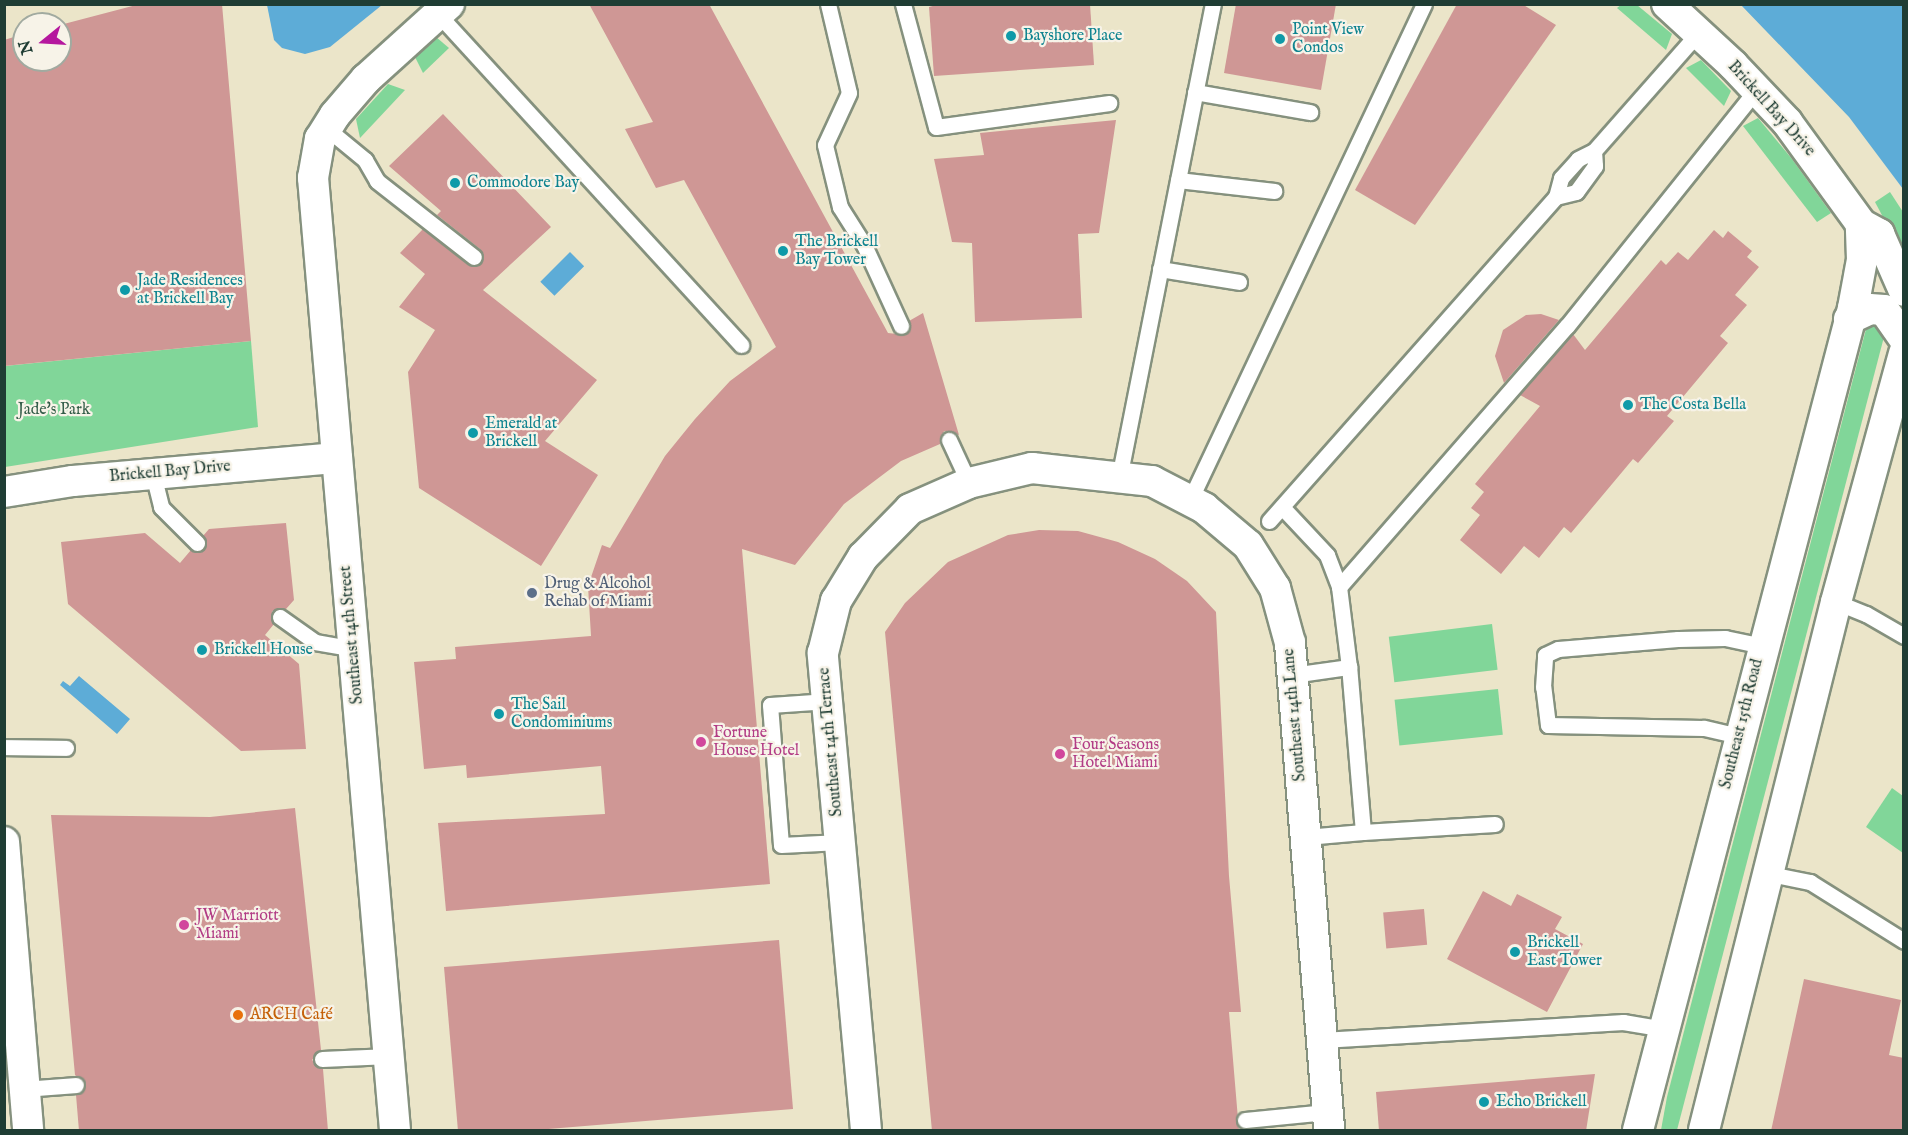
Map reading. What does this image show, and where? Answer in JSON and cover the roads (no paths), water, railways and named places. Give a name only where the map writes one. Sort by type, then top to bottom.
[{"type":"street","name":"Brickell Bay Drive","points":[[1667,4],[1757,89],[1809,150],[1861,224]]},
{"type":"street","points":[[322,133],[366,79],[444,9]]},
{"type":"street","name":"Southeast 14th Street","points":[[322,133],[313,178],[395,1131]]},
{"type":"street","points":[[1861,224],[1879,234],[1904,291]]},
{"type":"street","name":"Southeast 15th Road","points":[[1638,1131],[1738,736],[1861,273],[1861,224]]},
{"type":"street","points":[[1849,319],[1870,309],[1884,310],[1904,339]]},
{"type":"street","points":[[1704,1131],[1770,874],[1836,602],[1904,353]]},
{"type":"street","name":"Brickell Bay Drive","points":[[4,492],[153,474],[337,458]]},
{"type":"street","name":"Southeast 14th Lane","points":[[1032,468],[1152,481],[1190,500],[1248,545],[1275,588],[1290,643],[1328,1121]]},
{"type":"street","name":"Southeast 14th Terrace","points":[[866,1131],[823,653],[836,600],[863,557],[910,510],[969,483],[1032,468]]},
{"type":"street","points":[[4,842],[28,1131]]},
{"type":"lane","points":[[828,4],[849,93],[825,145],[840,207],[864,245],[901,326]]},
{"type":"lane","points":[[903,4],[936,127],[1109,103]]},
{"type":"lane","points":[[1119,478],[1213,4]]},
{"type":"lane","points":[[1190,500],[1424,4]]},
{"type":"lane","points":[[444,9],[741,345]]},
{"type":"lane","points":[[1269,521],[1556,197],[1576,192],[1594,166],[1594,151],[1699,32]]},
{"type":"lane","points":[[1339,587],[1567,326],[1757,89]]},
{"type":"lane","points":[[1196,92],[1310,112]]},
{"type":"lane","points":[[322,133],[365,160],[377,181],[474,257]]},
{"type":"lane","points":[[1178,180],[1274,192]]},
{"type":"lane","points":[[1160,269],[1239,282]]},
{"type":"lane","points":[[949,440],[969,483]]},
{"type":"lane","points":[[153,474],[161,507],[197,543]]},
{"type":"lane","points":[[1282,507],[1327,555],[1339,587],[1349,666],[1363,832]]},
{"type":"lane","points":[[1836,602],[1904,636]]},
{"type":"lane","points":[[280,616],[315,642],[354,649]]},
{"type":"lane","points":[[1738,736],[1703,728],[1548,725],[1543,687],[1545,655],[1558,649],[1678,639],[1725,638],[1762,646]]},
{"type":"lane","points":[[1292,675],[1349,666]]},
{"type":"lane","points":[[828,701],[770,705],[782,845],[840,842]]},
{"type":"lane","points":[[4,747],[66,748]]},
{"type":"lane","points":[[1306,837],[1495,824]]},
{"type":"lane","points":[[1770,874],[1810,882],[1904,941]]},
{"type":"lane","points":[[1322,1040],[1623,1022],[1665,1029]]},
{"type":"lane","points":[[322,1059],[389,1056]]},
{"type":"lane","points":[[24,1089],[76,1085]]},
{"type":"lane","points":[[1245,1120],[1328,1121]]},
{"type":"water","points":[[267,4],[382,5],[330,47],[305,54],[282,48],[274,40]]},
{"type":"water","points":[[1741,5],[1903,5],[1903,189],[1849,117]]},
{"type":"water","points":[[570,252],[584,266],[554,296],[540,282]]},
{"type":"water","points":[[79,676],[130,719],[117,734],[60,685],[63,681],[70,686]]},
{"type":"place","name":"Bayshore Place","points":[[1011,36]]},
{"type":"place","name":"Point View Condos","points":[[1280,39]]},
{"type":"place","name":"Commodore Bay","points":[[455,183]]},
{"type":"place","name":"The Brickell Bay Tower","points":[[783,251]]},
{"type":"place","name":"Jade Residences at Brickell Bay","points":[[125,290]]},
{"type":"place","name":"The Costa Bella","points":[[1628,405]]},
{"type":"place","name":"Emerald at Brickell","points":[[473,433]]},
{"type":"place","name":"Drug & Alcohol Rehab of Miami","points":[[532,593]]},
{"type":"place","name":"Brickell House","points":[[202,650]]},
{"type":"place","name":"The Sail Condominiums","points":[[499,714]]},
{"type":"place","name":"Fortune House Hotel","points":[[701,742]]},
{"type":"place","name":"Four Seasons Hotel Miami","points":[[1060,754]]},
{"type":"place","name":"JW Marriott Miami","points":[[184,925]]},
{"type":"place","name":"Brickell East Tower","points":[[1515,952]]},
{"type":"place","name":"ARCH Café","points":[[238,1015]]},
{"type":"place","name":"Echo Brickell","points":[[1484,1102]]},
{"type":"park label","name":"Jade's Park","points":[[54,410]]}]
